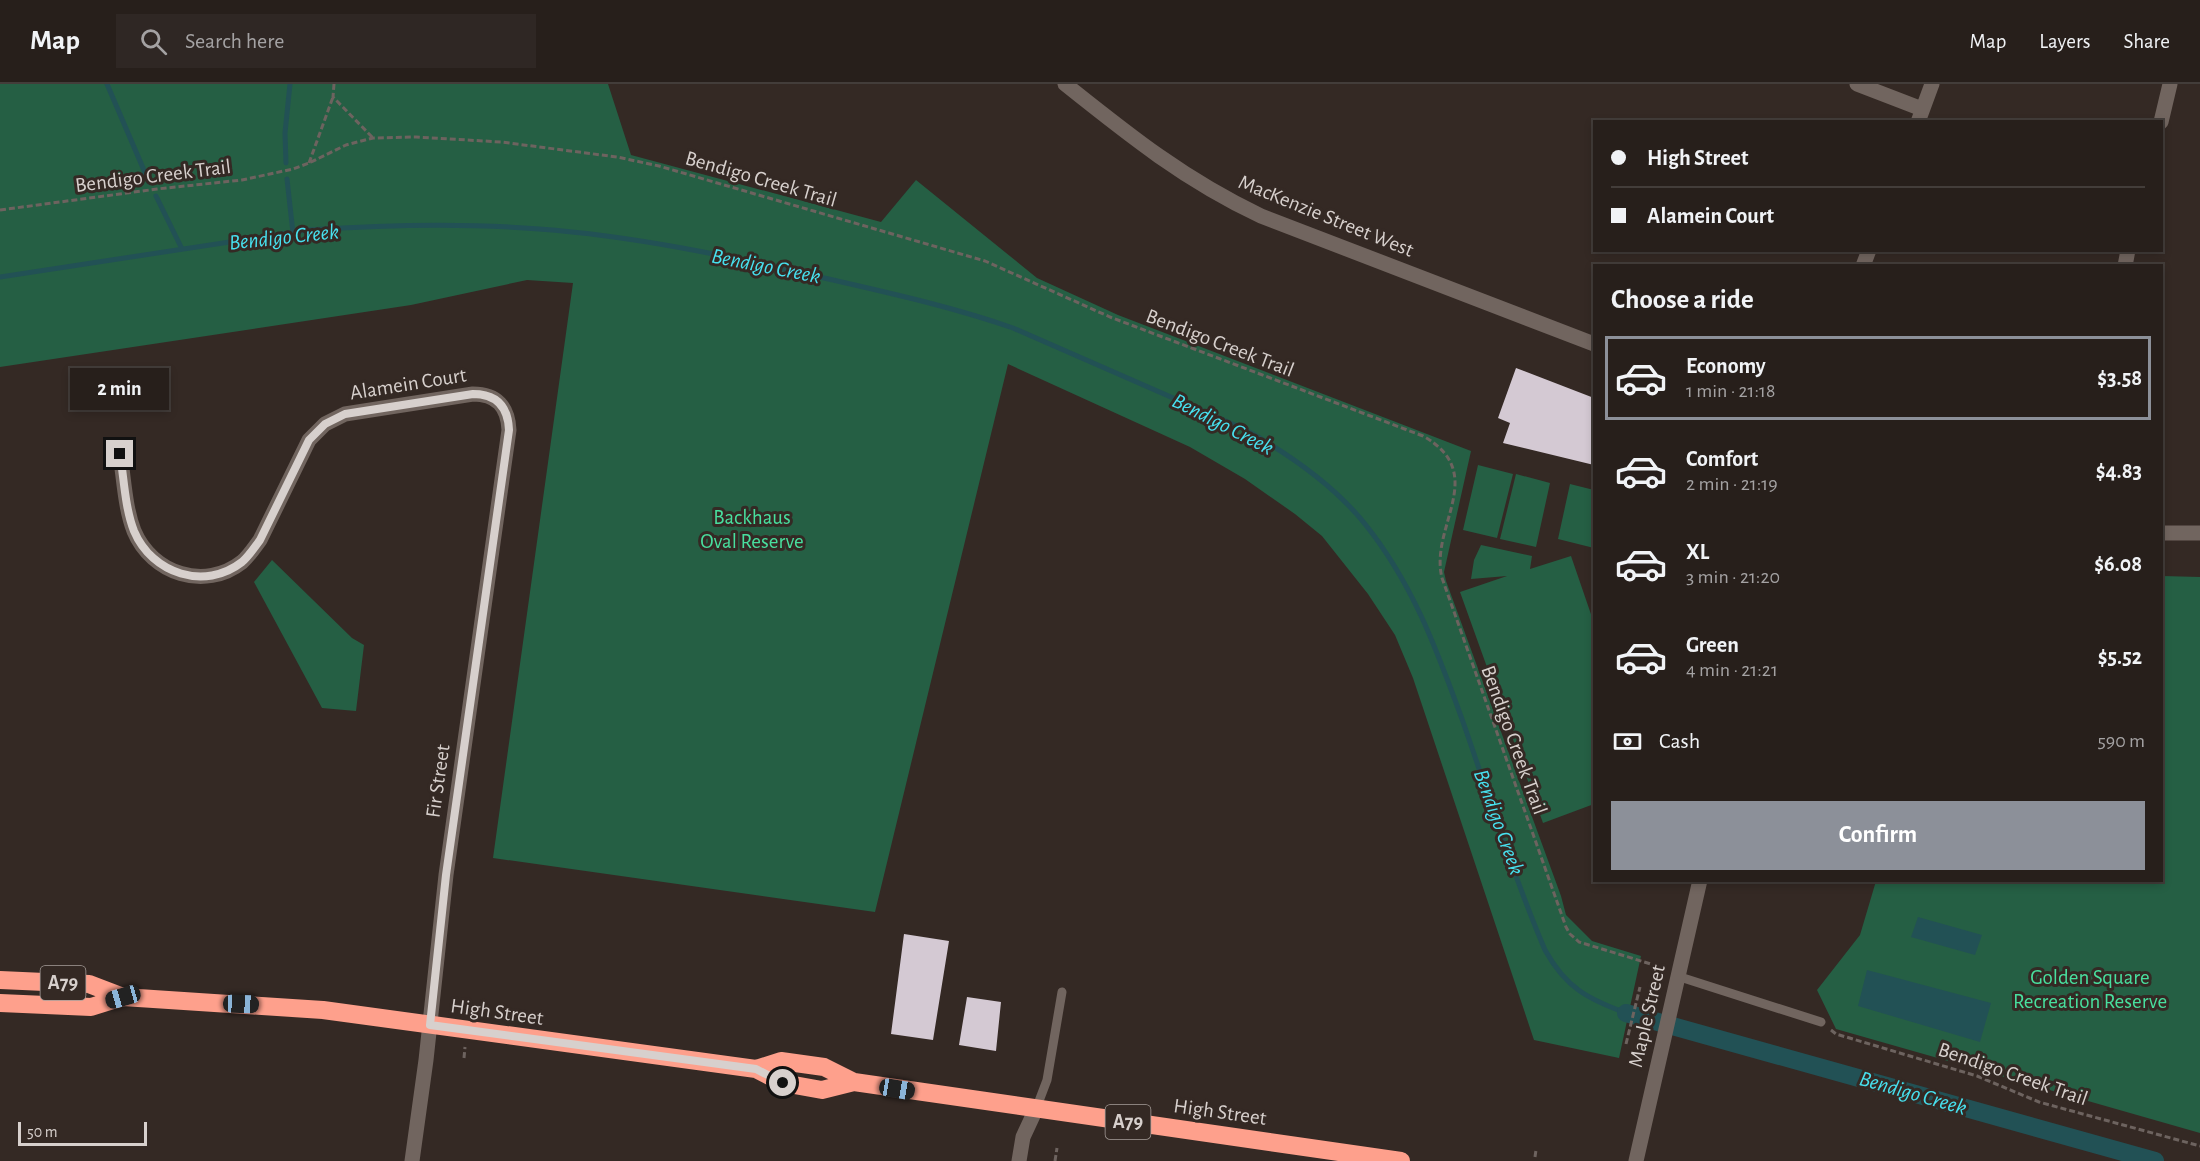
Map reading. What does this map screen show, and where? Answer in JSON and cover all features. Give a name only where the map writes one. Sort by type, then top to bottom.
[{"type":"highway","name":"High Street","points":[[0,980],[89,984],[123,997],[263,1004],[323,1010],[756,1069],[781,1061],[824,1066],[854,1082],[1401,1161]]},
{"type":"highway","name":"High Street","points":[[0,1003],[91,1007],[123,997]]},
{"type":"street","name":"MacKenzie Street West","points":[[1065,84],[1150,151],[1204,187],[1232,202],[1261,216],[1593,344]]},
{"type":"street","points":[[1857,84],[1920,116],[1932,84]]},
{"type":"street","points":[[2161,120],[2170,84]]},
{"type":"street","name":"Alamein Court","points":[[120,454],[129,515],[141,544],[150,556],[170,570],[189,576],[203,576],[229,570],[251,552],[260,540],[309,440],[325,424],[345,414],[473,394],[490,396],[505,408]]},
{"type":"street","name":"Fir Street","points":[[412,1161],[430,1025],[446,875],[509,430],[505,408]]},
{"type":"street","points":[[2163,533],[2200,533]]},
{"type":"street","name":"Maple Street","points":[[1636,1161],[1700,882]]},
{"type":"street","points":[[1019,1161],[1023,1137],[1036,1108]]},
{"type":"lane","points":[[1677,976],[1821,1022]]},
{"type":"lane","points":[[1036,1108],[1047,1080],[1062,992]]},
{"type":"path","points":[[309,163],[333,97],[334,84]]},
{"type":"path","points":[[333,97],[373,138]]},
{"type":"path","name":"Bendigo Creek Trail","points":[[0,210],[242,180],[309,163],[346,145],[373,138],[416,137],[501,142],[617,157],[681,172],[985,261],[1110,316],[1429,440],[1445,452],[1451,461],[1455,485],[1455,497],[1441,557],[1442,578],[1566,927],[1579,942],[1661,966],[1677,976]]},
{"type":"path","points":[[1626,1044],[1640,987]]},
{"type":"path","name":"Bendigo Creek Trail","points":[[1821,1022],[1836,1034],[1977,1076],[2039,1102],[2200,1146]]},
{"type":"path","points":[[1055,1161],[1057,1148]]},
{"type":"path","points":[[1535,1157],[1536,1150]]},
{"type":"green space","name":"Backhaus Oval Reserve","points":[[0,84],[608,84],[631,155],[881,222],[916,180],[1037,278],[1118,315],[1471,451],[1444,572],[1446,581],[1566,915],[1592,941],[1641,956],[1619,1058],[1534,1040],[1413,678],[1395,635],[1368,594],[1322,536],[1245,479],[1190,447],[1008,364],[875,912],[493,858],[573,283],[527,280],[411,305],[0,367]]},
{"type":"green space","points":[[1478,465],[1513,474],[1497,538],[1463,530]]},
{"type":"green space","points":[[1516,474],[1550,483],[1536,547],[1500,539]]},
{"type":"green space","points":[[1570,484],[1593,490],[1593,548],[1558,539]]},
{"type":"green space","points":[[1481,545],[1532,556],[1530,569],[1571,556],[1593,620],[1593,804],[1543,823],[1460,592],[1507,576],[1471,579],[1474,560]]},
{"type":"green space","points":[[272,560],[352,638],[364,645],[356,711],[322,708],[254,582]]},
{"type":"green space","name":"Golden Square Recreation Reserve","points":[[2163,576],[2200,577],[2200,1133],[1836,1029],[1817,990],[1860,935],[1876,882],[2163,882]]},
{"type":"water","points":[[1918,917],[1982,935],[1975,955],[1911,937]]},
{"type":"water","points":[[1867,970],[1991,1003],[1980,1042],[1858,1006]]},
{"type":"building","points":[[1516,368],[1593,398],[1593,465],[1503,443],[1510,423],[1498,418]]},
{"type":"building","points":[[904,934],[949,941],[933,1040],[891,1034]]},
{"type":"building","points":[[967,997],[1001,1002],[996,1051],[959,1045]]},
{"type":"waterway","points":[[107,84],[149,182]]},
{"type":"waterway","points":[[286,163],[285,133],[290,84]]},
{"type":"waterway","points":[[287,179],[293,233]]},
{"type":"waterway","points":[[156,196],[182,249]]},
{"type":"waterway","name":"Bendigo Creek","points":[[0,277],[308,230],[453,225],[539,229],[610,236],[716,254],[785,269],[917,300],[989,320],[1013,328],[1244,429],[1294,459],[1325,483],[1352,509],[1382,547],[1410,593],[1433,642],[1545,950],[1570,983],[1600,1003],[1626,1013]]},
{"type":"waterway","name":"Bendigo Creek","points":[[1626,1013],[2155,1161]]},
{"type":"route","points":[[120,454],[129,515],[141,544],[150,556],[163,566],[189,576],[203,576],[229,570],[251,552],[260,540],[309,440],[325,424],[345,414],[473,394],[483,394],[499,401],[505,408],[509,430],[446,875],[430,1025],[756,1069],[783,1083]]}]
